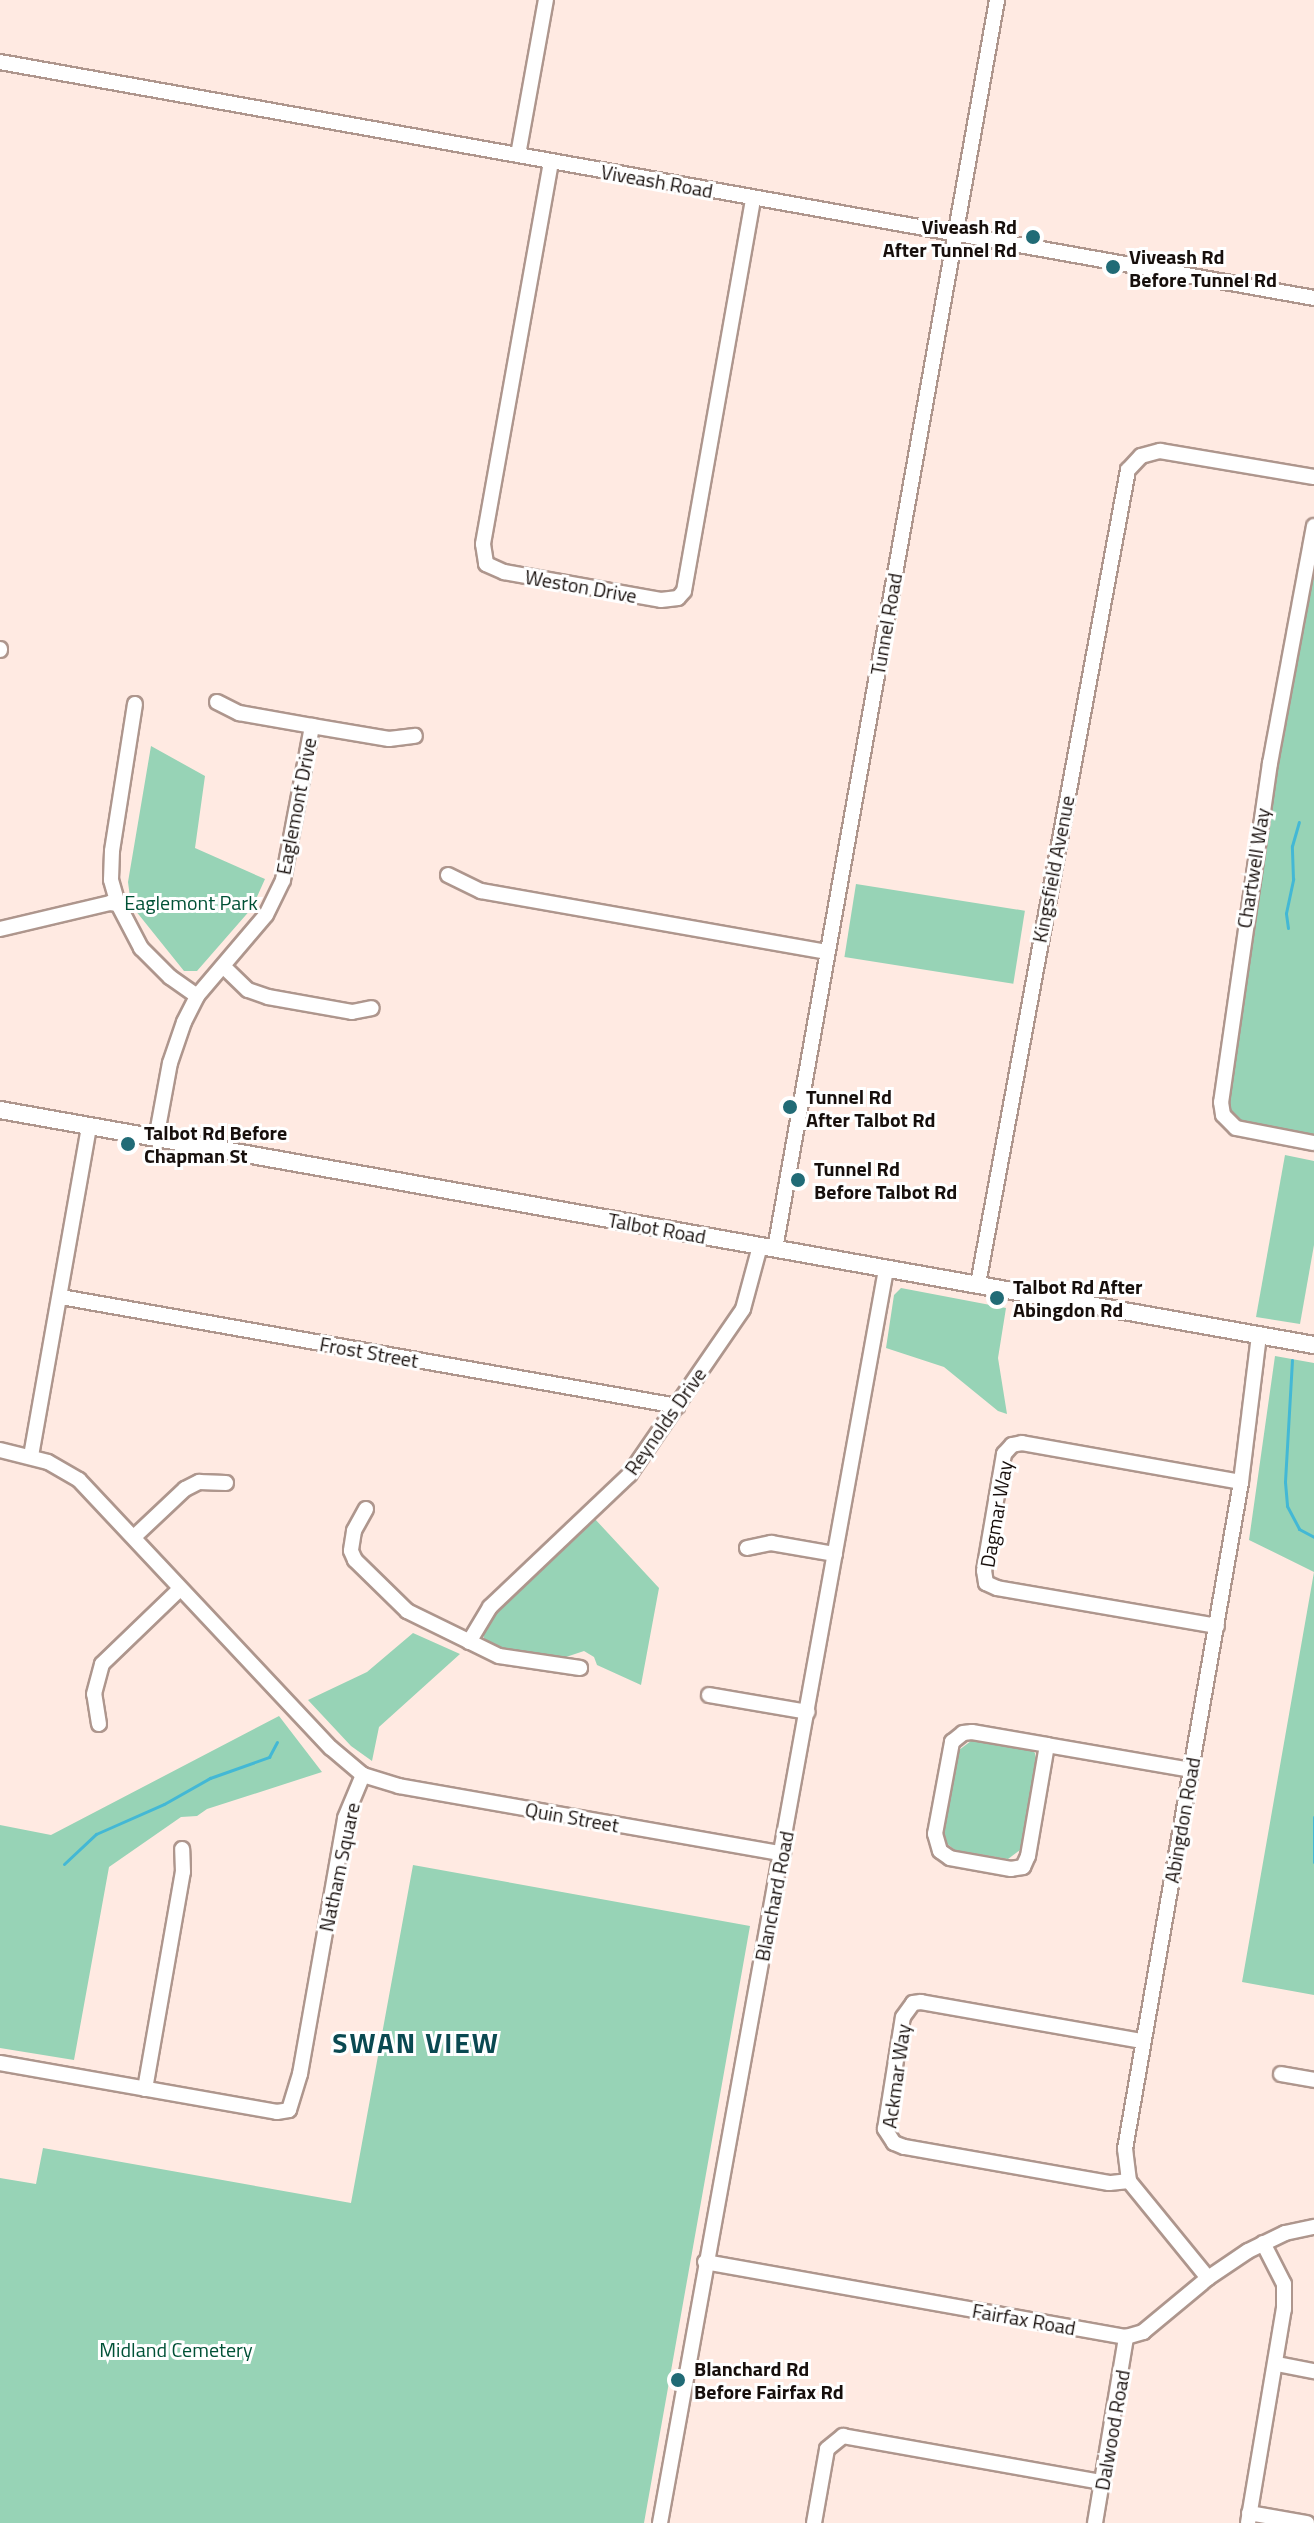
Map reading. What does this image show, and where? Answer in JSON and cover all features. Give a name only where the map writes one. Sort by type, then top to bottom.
[{"type":"main road","name":"Talbot Road","points":[[0,1110],[1314,1345]]},
{"type":"street","points":[[518,155],[546,0]]},
{"type":"street","name":"Tunnel Road","points":[[767,1247],[828,952],[997,0]]},
{"type":"street","name":"Viveash Road","points":[[0,62],[1314,298]]},
{"type":"street","name":"Weston Drive","points":[[551,162],[483,555],[486,564],[494,570],[551,581],[661,600],[678,598],[684,591],[753,198]]},
{"type":"street","name":"Kingsfield Avenue","points":[[978,1284],[1128,470],[1138,458],[1160,451],[1314,477]]},
{"type":"street","name":"Chartwell Way","points":[[1314,526],[1267,778],[1221,1102],[1227,1121],[1236,1128],[1314,1143]]},
{"type":"street","points":[[217,702],[239,713],[312,726],[389,739],[415,736]]},
{"type":"street","points":[[135,704],[112,851],[111,880],[118,904],[141,948],[170,977],[197,996]]},
{"type":"street","name":"Eaglemont Drive","points":[[156,1139],[170,1063],[197,996],[266,915],[283,880],[312,726]]},
{"type":"street","points":[[448,875],[481,891],[828,952]]},
{"type":"street","points":[[0,929],[110,903],[118,904]]},
{"type":"street","points":[[224,967],[248,990],[268,997],[352,1012],[372,1008]]},
{"type":"street","points":[[31,1456],[89,1126]]},
{"type":"street","name":"Reynolds Drive","points":[[469,1642],[490,1607],[629,1475],[743,1309],[767,1247]]},
{"type":"street","name":"Blanchard Road","points":[[660,2523],[886,1269]]},
{"type":"street","name":"Frost Street","points":[[61,1297],[677,1406]]},
{"type":"street","name":"Abingdon Road","points":[[1129,2181],[1125,2149],[1241,1482],[1259,1335]]},
{"type":"street","name":"Dagmar Way","points":[[1217,1626],[997,1588],[986,1583],[989,1542],[1004,1454],[1012,1445],[1022,1443],[1241,1482]]},
{"type":"street","name":"Natham Square","points":[[0,1450],[31,1456],[79,1480],[179,1590],[331,1748],[363,1775],[345,1818],[292,2106],[277,2112],[0,2063]]},
{"type":"street","points":[[134,1537],[185,1489],[199,1482],[226,1483]]},
{"type":"street","points":[[366,1509],[351,1541],[355,1560],[407,1611],[499,1656],[580,1668]]},
{"type":"street","points":[[747,1548],[771,1543],[835,1554]]},
{"type":"street","points":[[99,1724],[94,1694],[102,1664],[179,1590]]},
{"type":"street","points":[[709,1695],[808,1712]]},
{"type":"street","points":[[1047,1745],[1028,1856],[1023,1867],[1011,1869],[950,1858],[940,1851],[935,1834],[956,1737],[972,1732],[1047,1745],[1191,1770]]},
{"type":"street","name":"Quin Street","points":[[363,1775],[399,1786],[783,1854]]},
{"type":"street","points":[[145,2089],[183,1872],[182,1849]]},
{"type":"street","name":"Ackmar Way","points":[[1129,2181],[1109,2183],[904,2147],[894,2143],[885,2129],[903,2017],[913,2003],[1143,2041]]},
{"type":"street","points":[[1281,2074],[1314,2080]]},
{"type":"street","points":[[1129,2181],[1208,2278]]},
{"type":"street","points":[[1126,2337],[1143,2332],[1208,2278],[1263,2243],[1314,2227]]},
{"type":"street","points":[[1263,2243],[1284,2284],[1277,2364],[1248,2518],[1307,2523]]},
{"type":"street","name":"Fairfax Road","points":[[705,2262],[1126,2337]]},
{"type":"street","name":"Dalwood Road","points":[[1095,2523],[1126,2337]]},
{"type":"street","points":[[1277,2364],[1314,2371]]},
{"type":"street","points":[[814,2523],[827,2449],[843,2436],[1102,2482]]},
{"type":"green space","points":[[1314,516],[1314,1137],[1239,1122],[1227,1106],[1267,775]]},
{"type":"green space","name":"Eaglemont Park","points":[[151,746],[205,776],[195,848],[265,879],[252,908],[197,971],[184,971],[131,905],[128,882]]},
{"type":"green space","points":[[856,884],[1025,911],[1013,984],[844,957]]},
{"type":"green space","points":[[1285,1155],[1314,1161],[1314,1245],[1300,1324],[1256,1317]]},
{"type":"green space","points":[[901,1288],[1006,1308],[998,1358],[1007,1414],[998,1411],[944,1367],[886,1348],[894,1295]]},
{"type":"green space","points":[[1275,1356],[1314,1363],[1314,1572],[1249,1540]]},
{"type":"green space","points":[[594,1518],[659,1588],[641,1685],[597,1665],[594,1657],[584,1651],[560,1659],[509,1652],[487,1645],[483,1635],[493,1611]]},
{"type":"green space","points":[[1314,1572],[1314,1995],[1242,1982]]},
{"type":"green space","points":[[413,1633],[460,1654],[379,1727],[372,1761],[351,1746],[308,1700],[367,1672]]},
{"type":"green space","points":[[279,1716],[322,1772],[207,1809],[197,1816],[181,1817],[109,1867],[74,2060],[0,2048],[0,1825],[51,1835]]},
{"type":"green space","points":[[975,1738],[1028,1747],[1035,1753],[1037,1765],[1020,1850],[1008,1859],[955,1850],[946,1843],[944,1833],[959,1750]]},
{"type":"green space","name":"Midland Cemetery","points":[[413,1865],[750,1926],[644,2523],[0,2523],[0,2178],[36,2184],[43,2148],[351,2203]]},
{"type":"waterway","points":[[1288,928],[1286,913],[1293,879],[1292,846],[1299,822]]},
{"type":"waterway","points":[[1292,1360],[1285,1482],[1287,1506],[1299,1529],[1314,1537]]},
{"type":"waterway","points":[[64,1864],[96,1834],[164,1804],[210,1778],[269,1757],[277,1742]]},
{"type":"waterway","points":[[1314,1817],[1314,1862]]},
{"type":"place","name":"Viveash Rd After Tunnel Rd","points":[[1033,237]]},
{"type":"place","name":"Viveash Rd Before Tunnel Rd","points":[[1113,267]]},
{"type":"place","name":"Tunnel Rd After Talbot Rd","points":[[790,1107]]},
{"type":"place","name":"Talbot Rd Before Chapman St","points":[[128,1144]]},
{"type":"place","name":"Tunnel Rd Before Talbot Rd","points":[[798,1180]]},
{"type":"place","name":"Talbot Rd After Abingdon Rd","points":[[997,1298]]},
{"type":"place","name":"Blanchard Rd Before Fairfax Rd","points":[[678,2380]]},
{"type":"district","name":"SWAN VIEW","points":[[416,2043]]}]
